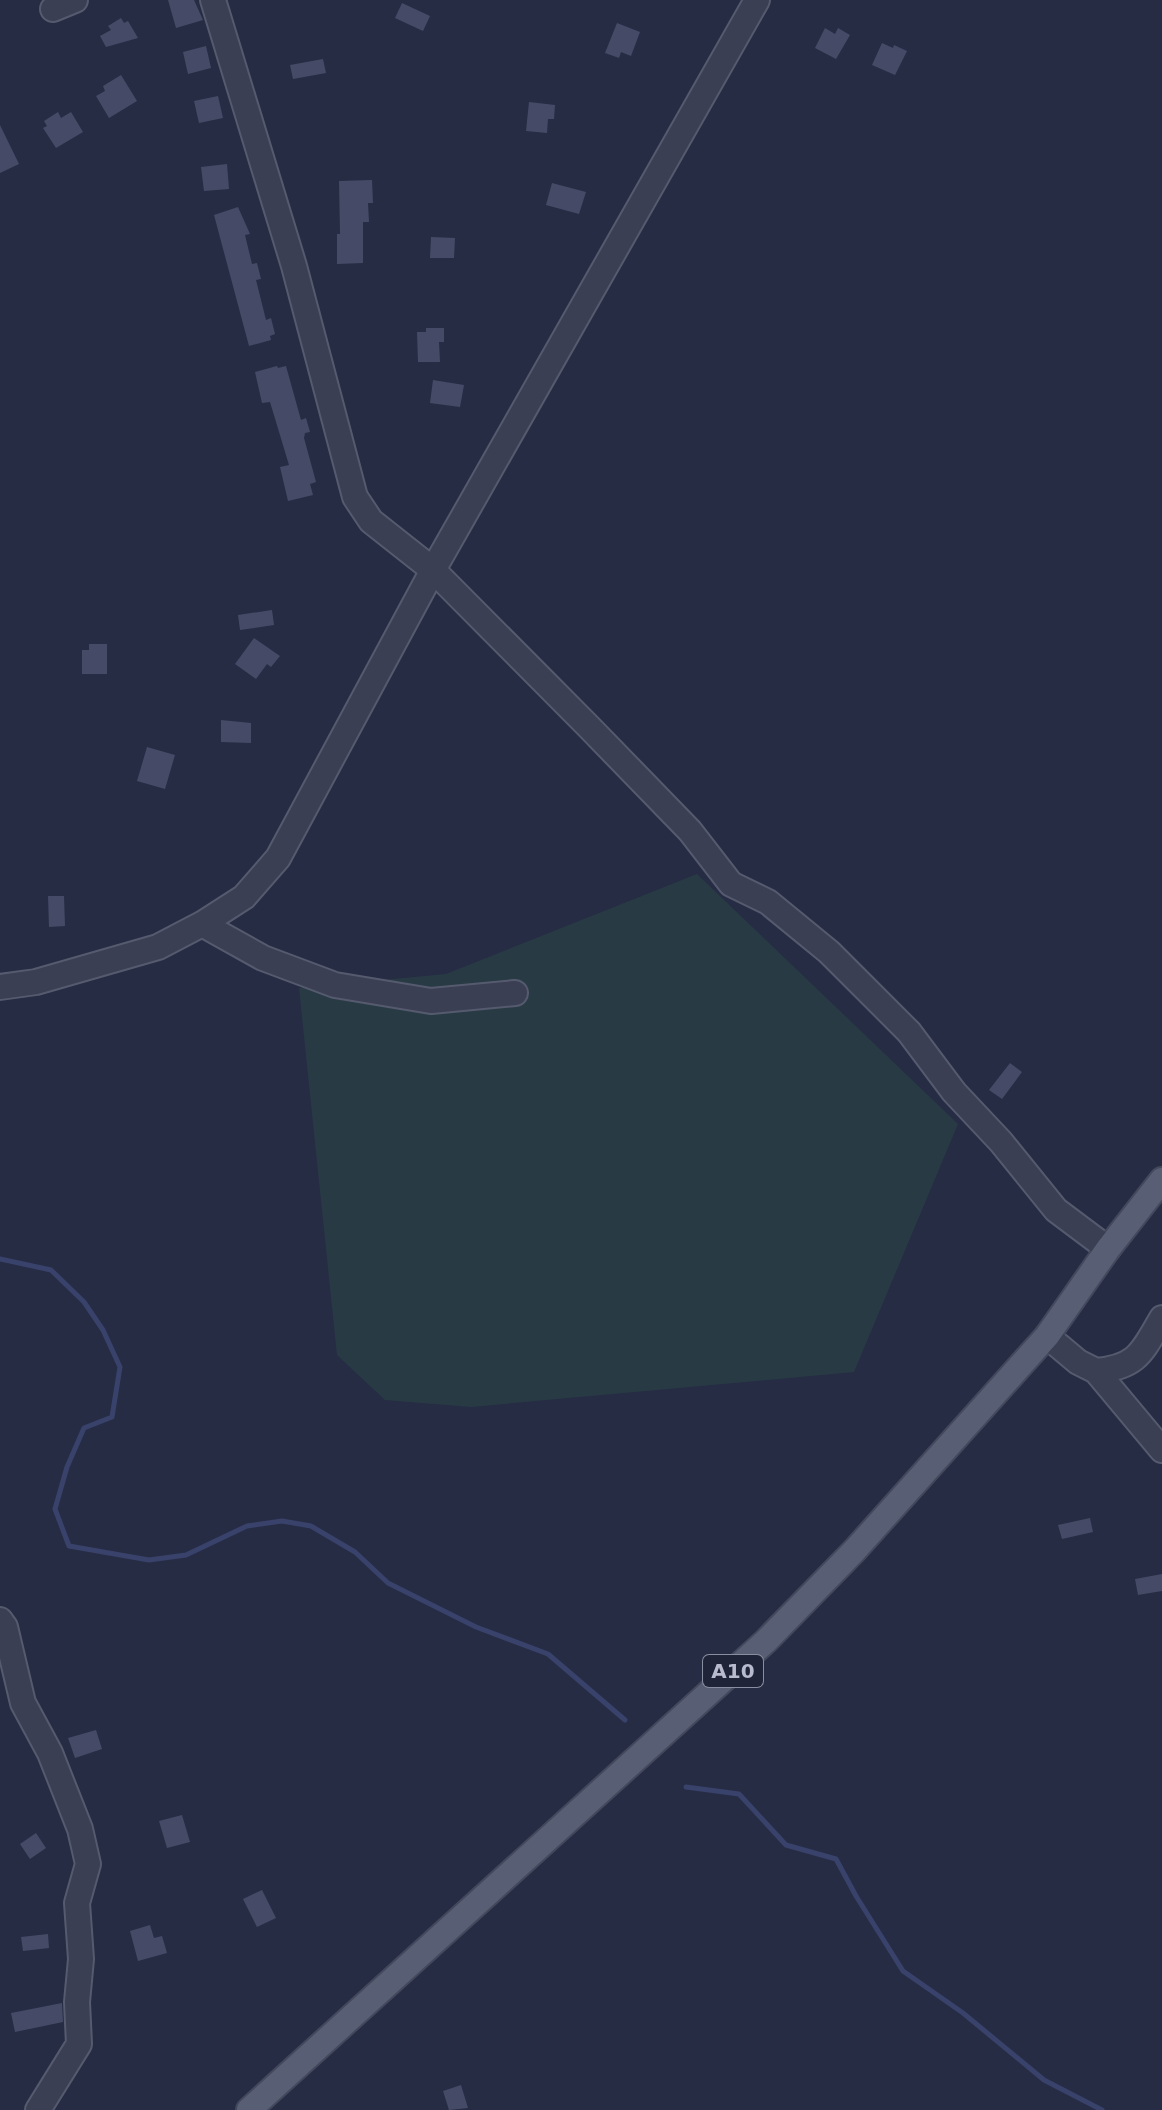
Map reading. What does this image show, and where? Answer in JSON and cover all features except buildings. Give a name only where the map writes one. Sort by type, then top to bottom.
[{"type":"main road","name":"A10","points":[[249,2110],[766,1641],[855,1550],[1047,1336],[1108,1249],[1162,1180]]},
{"type":"street","points":[[213,0],[294,266],[355,497],[371,521],[433,570],[690,831],[731,884],[768,902],[849,972],[909,1032],[954,1092],[1001,1142],[1056,1210],[1108,1249]]},
{"type":"street","points":[[0,987],[36,982],[158,947],[244,897],[278,858],[433,570],[757,0]]},
{"type":"street","points":[[202,924],[263,958],[335,985],[431,1001],[515,993]]},
{"type":"street","points":[[1096,1371],[1120,1369],[1139,1357],[1162,1318]]},
{"type":"street","points":[[1047,1336],[1078,1362],[1096,1371],[1162,1450]]},
{"type":"street","points":[[0,1620],[5,1627],[23,1703],[50,1753],[80,1829],[88,1864],[77,1903],[81,1959],[77,2002],[79,2044],[38,2110]]},
{"type":"shaded area","points":[[697,874],[958,1124],[854,1372],[471,1407],[385,1400],[337,1355],[299,988],[446,974]]},
{"type":"waterway","points":[[0,1259],[51,1270],[84,1302],[103,1330],[120,1367],[112,1417],[84,1428],[67,1467],[55,1509],[69,1546],[149,1560],[186,1555],[247,1526],[282,1521],[311,1526],[355,1552],[388,1583],[476,1627],[548,1654],[625,1720]]},
{"type":"waterway","points":[[686,1787],[739,1794],[786,1845],[836,1859],[903,1971],[963,2013],[1044,2080],[1102,2110]]}]
